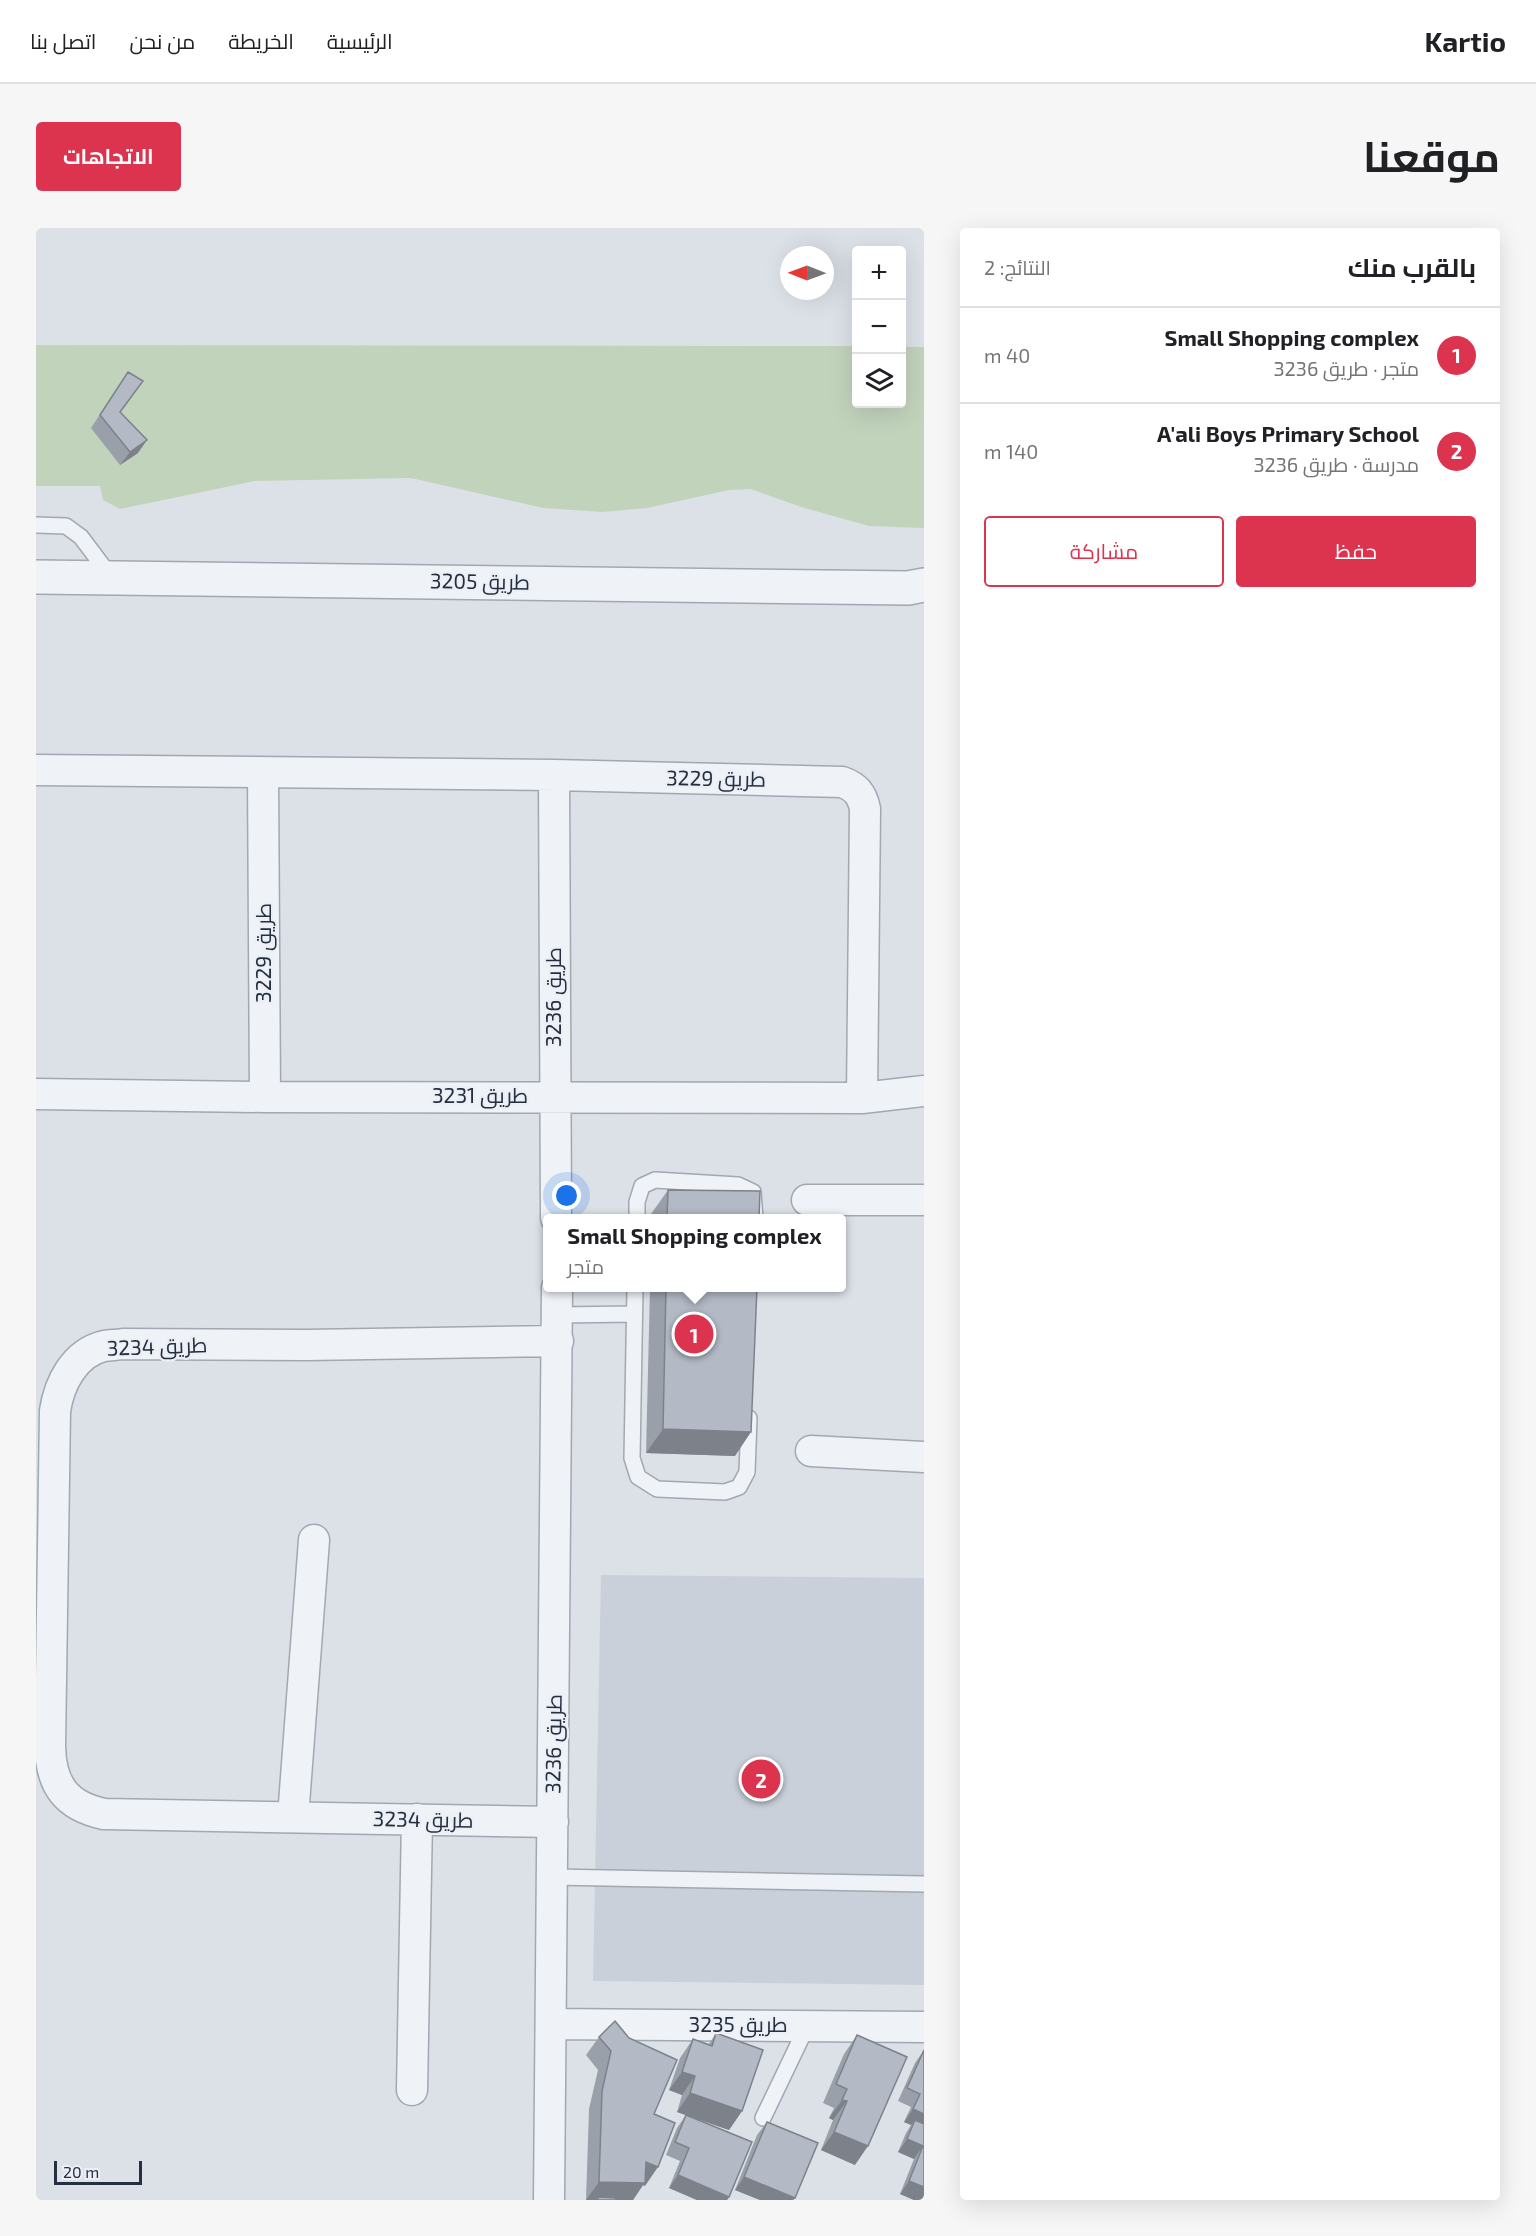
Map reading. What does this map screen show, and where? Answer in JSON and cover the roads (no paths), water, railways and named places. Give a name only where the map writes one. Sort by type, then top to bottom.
[{"type":"street","name":"طريق 3205","points":[[36,577],[908,588],[924,585]]},
{"type":"street","name":"طريق 3229","points":[[36,770],[263,774],[554,775],[842,782],[858,791],[865,808],[862,1098]]},
{"type":"street","name":"طريق 3229","points":[[263,774],[266,1097]]},
{"type":"street","name":"طريق 3236","points":[[554,775],[556,1214]]},
{"type":"street","name":"طريق 3231","points":[[36,1094],[266,1097],[862,1098],[924,1091]]},
{"type":"street","points":[[807,1200],[924,1200]]},
{"type":"street","name":"طريق 3236","points":[[549,2200],[558,1314]]},
{"type":"street","name":"طريق 3234","points":[[553,1822],[104,1814],[88,1811],[74,1803],[63,1792],[54,1778],[50,1763],[44,1618],[57,1394],[64,1378],[87,1354],[103,1346],[123,1344],[307,1345],[558,1314]]},
{"type":"street","points":[[811,1451],[924,1457]]},
{"type":"street","points":[[293,1817],[314,1540]]},
{"type":"street","points":[[412,2090],[417,1820]]},
{"type":"street","name":"طريق 3235","points":[[552,2024],[924,2027]]},
{"type":"lane","points":[[36,525],[66,526],[81,537],[111,577]]},
{"type":"lane","points":[[637,1214],[637,1202],[642,1186],[655,1180],[738,1185],[753,1192],[755,1214]]},
{"type":"lane","points":[[635,1292],[632,1458],[638,1477],[657,1490],[725,1492],[739,1486],[747,1472],[749,1403]]},
{"type":"lane","points":[[558,1314],[634,1314]]},
{"type":"lane","points":[[553,1876],[924,1884]]},
{"type":"lane","points":[[763,2118],[807,2026]]},
{"type":"place","name":"Small Shopping complex","points":[[694,1334]]},
{"type":"place","name":"A'ali Boys Primary School","points":[[761,1779]]}]
